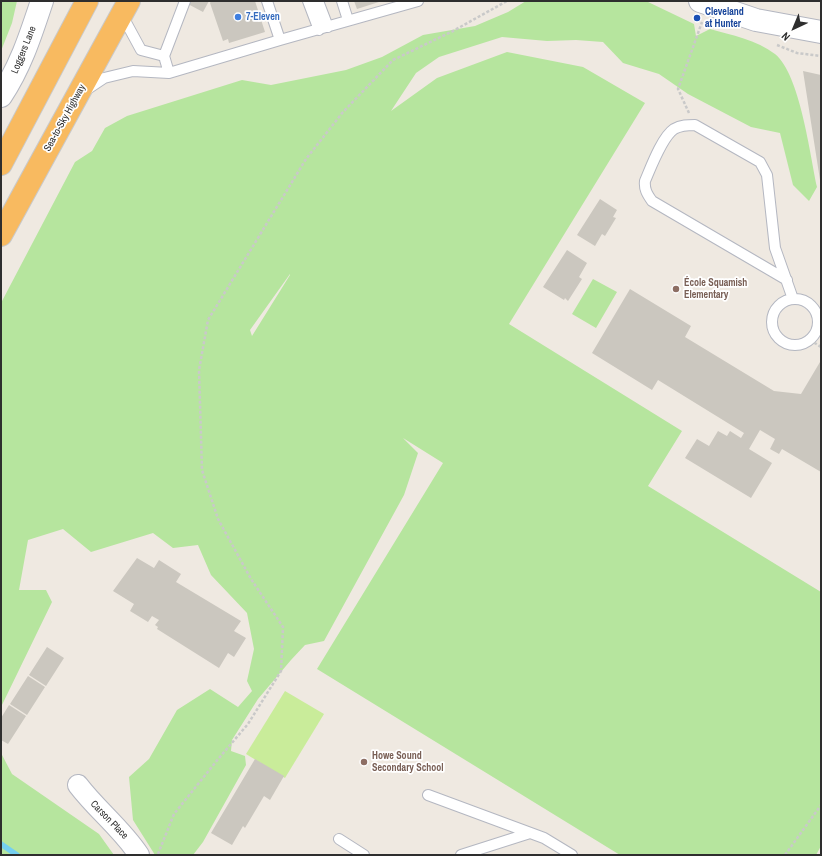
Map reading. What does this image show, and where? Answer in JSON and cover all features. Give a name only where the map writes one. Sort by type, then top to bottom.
[{"type":"highway","points":[[1,164],[87,1]]},
{"type":"highway","name":"Sea-to-Sky Highway","points":[[1,234],[125,8]]},
{"type":"street","name":"Loggers Lane","points":[[1,96],[10,82],[29,44],[42,1]]},
{"type":"street","points":[[701,11],[821,32]]},
{"type":"street","points":[[756,20],[793,16],[821,18]]},
{"type":"street","name":"Carson Place","points":[[78,785],[91,802],[128,839],[139,855]]},
{"type":"lane","points":[[169,73],[164,56],[184,1]]},
{"type":"lane","points":[[267,1],[280,40]]},
{"type":"lane","points":[[308,1],[324,28]]},
{"type":"lane","points":[[318,1],[324,28]]},
{"type":"lane","points":[[342,1],[348,20]]},
{"type":"lane","points":[[78,96],[104,78],[133,71],[169,73],[418,1]]},
{"type":"lane","points":[[125,8],[141,50],[164,56]]},
{"type":"lane","points":[[787,280],[652,201],[647,195],[644,187],[644,181],[668,136],[674,130],[684,125],[695,125],[760,162],[767,175],[776,248],[787,280],[792,299]]},
{"type":"lane","points":[[800,299],[808,302],[819,314],[817,328],[810,340],[804,343],[790,344],[783,342],[774,331],[772,317],[775,310],[786,301],[800,299]]},
{"type":"lane","points":[[428,795],[544,838],[572,855]]},
{"type":"lane","points":[[461,855],[530,833]]},
{"type":"lane","points":[[339,839],[364,855]]},
{"type":"path","points":[[158,855],[174,814],[248,724],[281,671],[283,627],[251,579],[218,519],[202,470],[199,370],[208,320],[306,160],[343,112],[393,60],[507,1]]},
{"type":"path","points":[[695,125],[678,89],[701,11]]},
{"type":"path","points":[[810,340],[821,347]]},
{"type":"path","points":[[785,855],[821,805]]},
{"type":"green space","points":[[1,1],[17,1],[12,23],[1,51]]},
{"type":"green space","points":[[526,1],[646,1],[694,24],[696,36],[710,29],[744,38],[768,49],[784,64],[791,79],[803,116],[817,187],[809,201],[793,185],[780,133],[751,127],[688,94],[659,74],[623,63],[603,42],[576,40],[547,41],[502,37],[439,57],[416,73],[391,111],[437,78],[507,52],[583,67],[645,103],[509,324],[682,431],[648,486],[821,592],[821,846],[816,855],[620,855],[317,669],[443,463],[403,438],[418,453],[404,495],[324,641],[305,645],[291,660],[258,699],[232,740],[231,751],[245,756],[246,765],[203,842],[193,855],[155,855],[133,820],[129,777],[149,759],[177,710],[210,689],[238,707],[252,691],[247,681],[254,649],[247,613],[211,575],[198,545],[173,548],[153,533],[91,552],[63,529],[28,540],[19,590],[46,590],[52,602],[1,707],[1,303],[75,162],[92,151],[105,128],[127,116],[242,80],[271,85],[346,70],[382,57],[423,35],[475,26],[508,12]],"holes":[[[290,275],[252,336],[250,330]]]},
{"type":"green space","points":[[593,279],[617,292],[596,328],[572,314]]},
{"type":"green space","points":[[285,691],[324,714],[285,778],[246,754]]},
{"type":"green space","points":[[1,753],[12,774],[99,834],[114,855],[1,855]]},
{"type":"building","points":[[187,1],[209,1],[203,12],[186,3]]},
{"type":"building","name":"7-Eleven","points":[[211,1],[255,1],[265,32],[229,43],[228,39],[223,41],[210,3]]},
{"type":"building","points":[[354,1],[382,1],[357,9]]},
{"type":"building","points":[[803,71],[821,75],[821,180],[820,180]]},
{"type":"building","points":[[600,199],[617,210],[613,217],[616,218],[605,236],[602,234],[595,246],[577,235]]},
{"type":"building","points":[[567,250],[587,263],[579,277],[582,279],[568,301],[543,287]]},
{"type":"building","points":[[630,289],[691,326],[685,337],[774,391],[801,394],[820,362],[821,472],[782,449],[779,454],[770,449],[775,439],[760,430],[749,449],[772,463],[751,498],[685,458],[697,439],[709,446],[718,431],[727,436],[730,431],[741,438],[744,433],[658,380],[652,390],[592,353]]},
{"type":"building","points":[[137,558],[154,568],[159,560],[181,574],[176,582],[241,621],[234,631],[246,638],[234,657],[228,653],[219,668],[157,629],[158,627],[155,625],[159,620],[152,616],[148,622],[130,611],[134,604],[113,591]]},
{"type":"building","points":[[47,647],[64,658],[46,686],[29,675]]},
{"type":"building","points":[[28,676],[45,687],[27,715],[10,704]]},
{"type":"building","points":[[9,705],[26,716],[8,744],[1,740],[1,718]]},
{"type":"building","points":[[255,759],[284,776],[270,800],[264,796],[245,828],[243,826],[232,845],[211,833]]},
{"type":"waterway","points":[[1,844],[17,855]]},
{"type":"place","name":"7-Eleven","points":[[238,17]]},
{"type":"place","name":"Cleveland at Hunter","points":[[697,18]]},
{"type":"place","name":"École Squamish Elementary","points":[[676,289]]},
{"type":"place","name":"Howe Sound Secondary School","points":[[364,762]]}]
